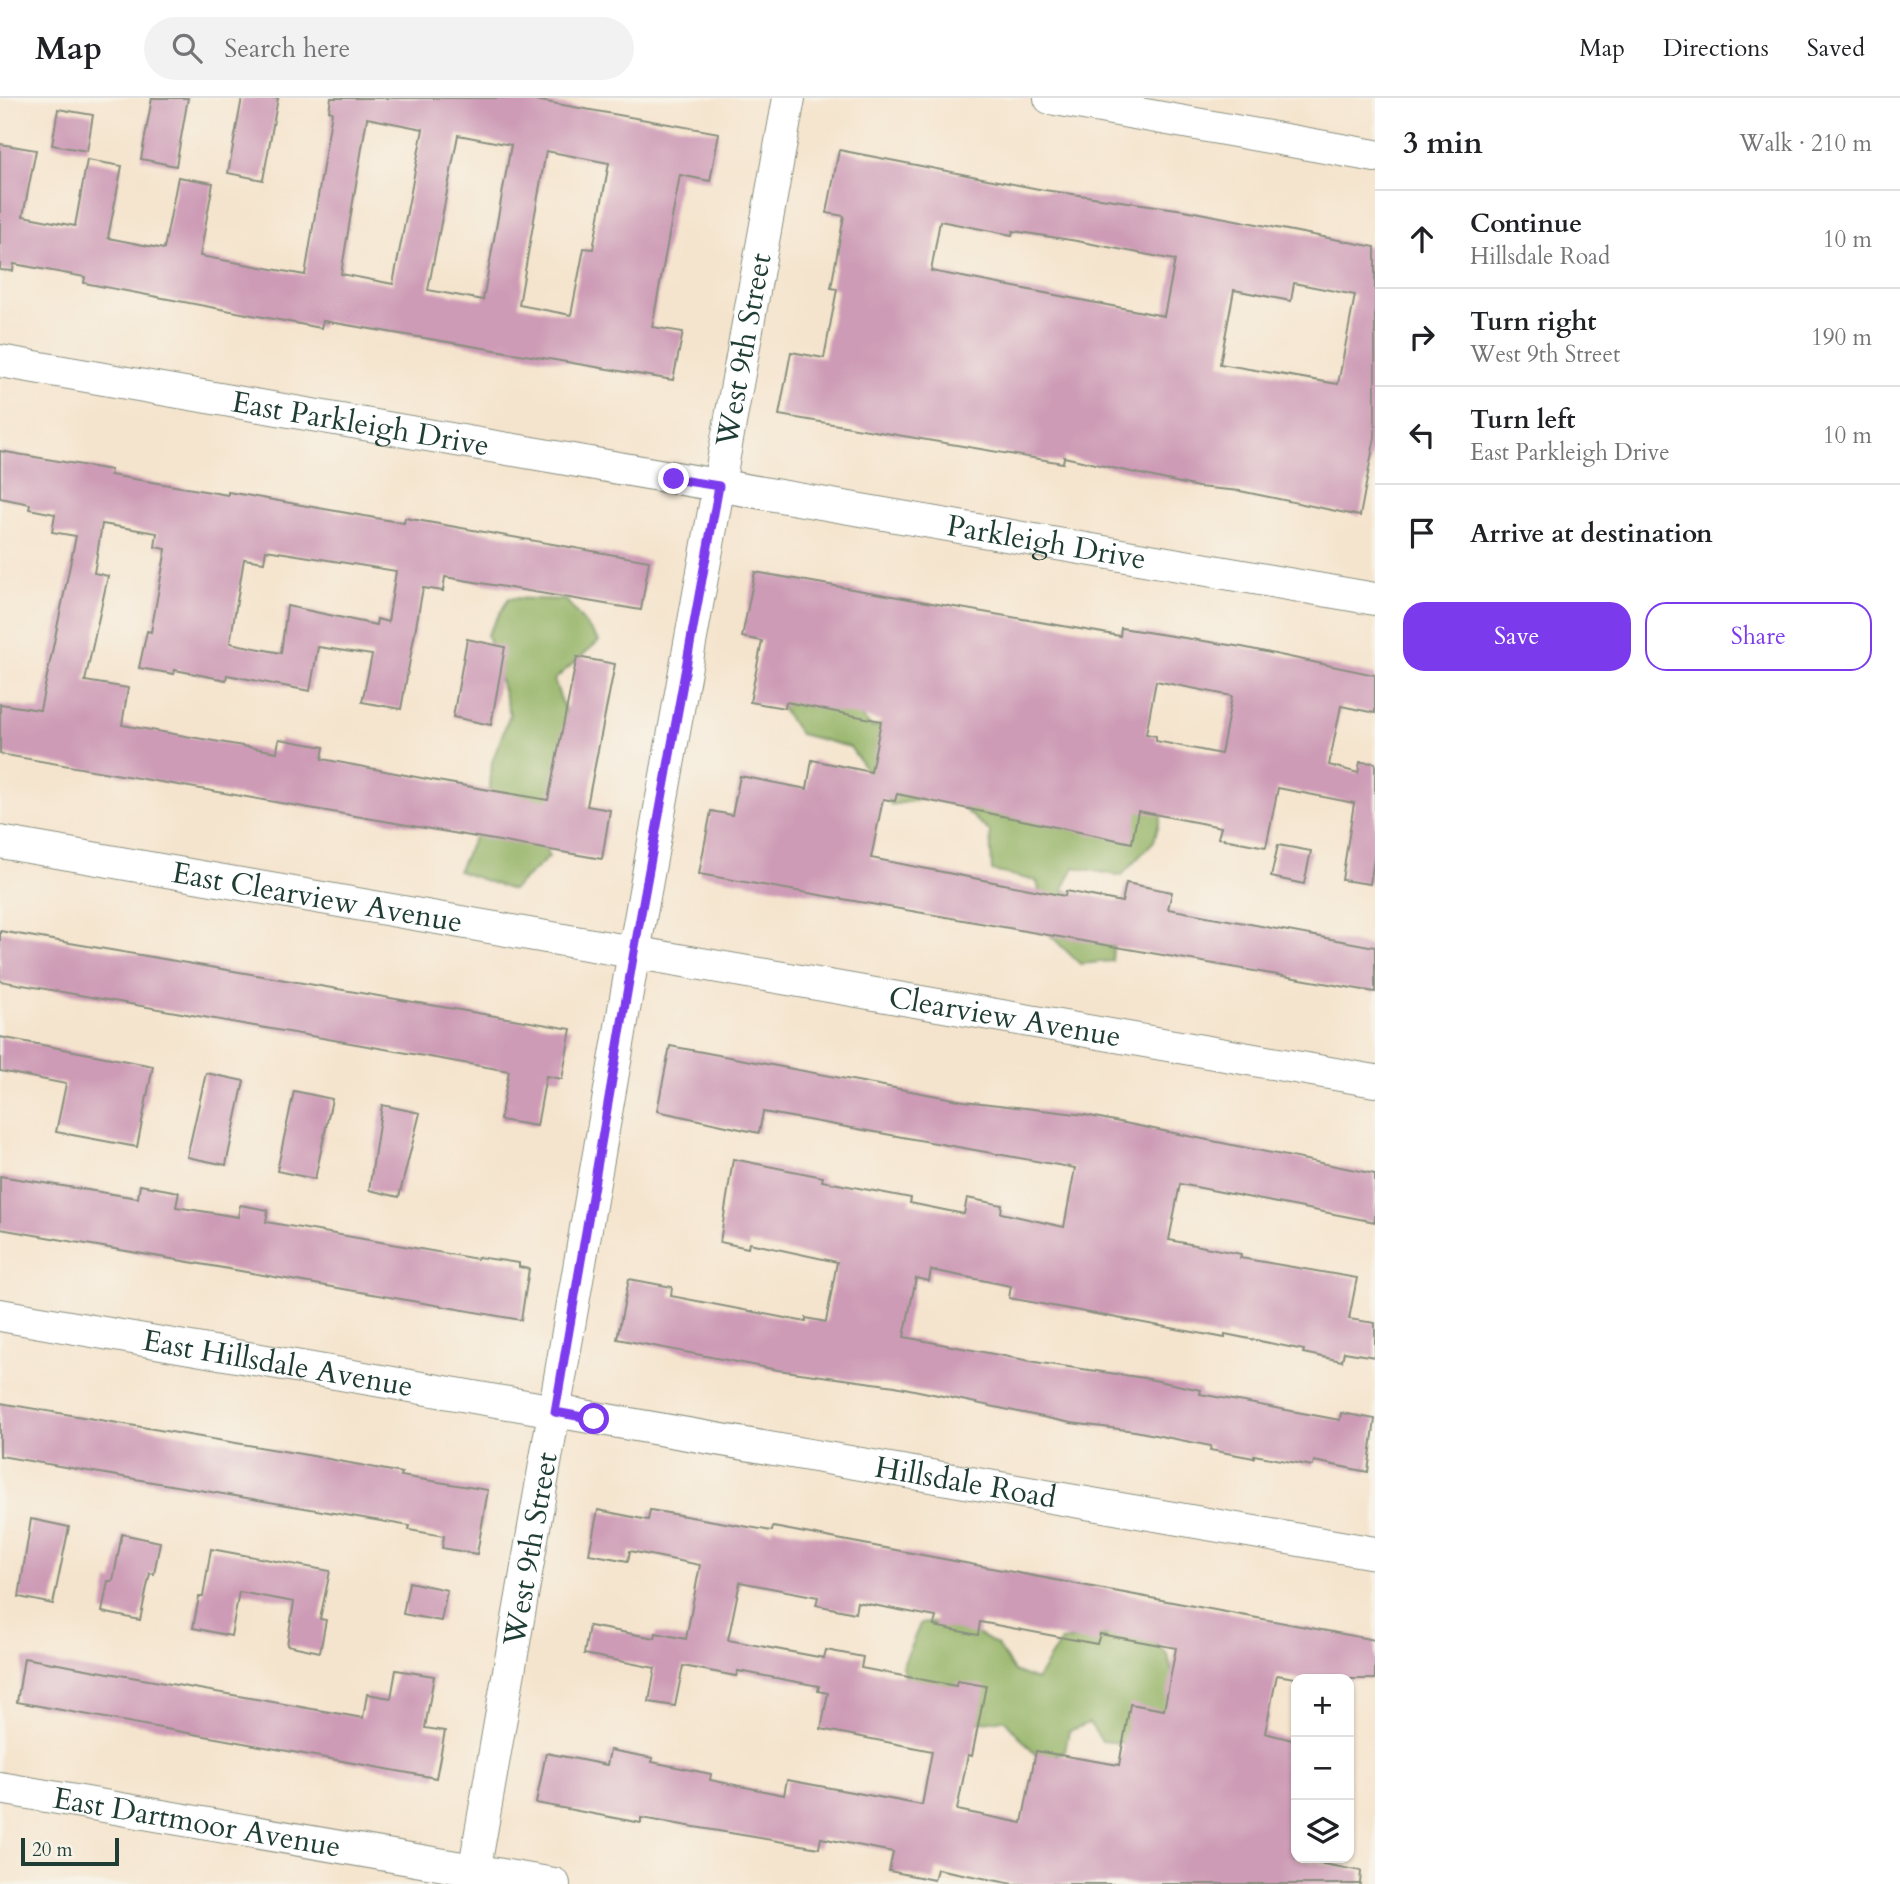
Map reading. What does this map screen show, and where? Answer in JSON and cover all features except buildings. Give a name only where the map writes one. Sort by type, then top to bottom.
[{"type":"street","name":"West 9th Street","points":[[473,1877],[634,952],[789,98]]},
{"type":"street","points":[[1051,98],[1375,156]]},
{"type":"street","name":"East Parkleigh Drive","points":[[0,361],[719,486]]},
{"type":"street","name":"Parkleigh Drive","points":[[719,486],[1375,599]]},
{"type":"street","name":"East Clearview Avenue","points":[[0,842],[634,952]]},
{"type":"street","name":"Clearview Avenue","points":[[634,952],[1375,1081]]},
{"type":"street","name":"East Hillsdale Avenue","points":[[0,1315],[555,1412]]},
{"type":"street","name":"Hillsdale Road","points":[[555,1412],[1375,1553]]},
{"type":"street","name":"East Dartmoor Avenue","points":[[0,1788],[473,1877],[554,1884]]},
{"type":"green space","points":[[509,598],[566,600],[599,641],[554,680],[589,777],[532,813],[549,857],[512,890],[458,871],[488,809],[492,762],[510,714],[487,635]]},
{"type":"green space","points":[[829,681],[872,728],[920,707],[1168,792],[1154,841],[1121,876],[1074,867],[1063,889],[1116,914],[1112,961],[1080,964],[1048,933],[1037,881],[992,871],[990,832],[948,795],[891,805],[850,747],[800,734],[776,701]]},
{"type":"green space","points":[[952,1620],[997,1645],[1014,1671],[1036,1680],[1061,1641],[1143,1631],[1168,1655],[1180,1707],[1166,1748],[1102,1741],[1089,1723],[1069,1731],[1065,1751],[1041,1761],[1004,1719],[962,1725],[923,1719],[902,1667],[920,1624]]},
{"type":"route","points":[[594,1419],[555,1412],[634,952],[719,486],[674,479]]}]
